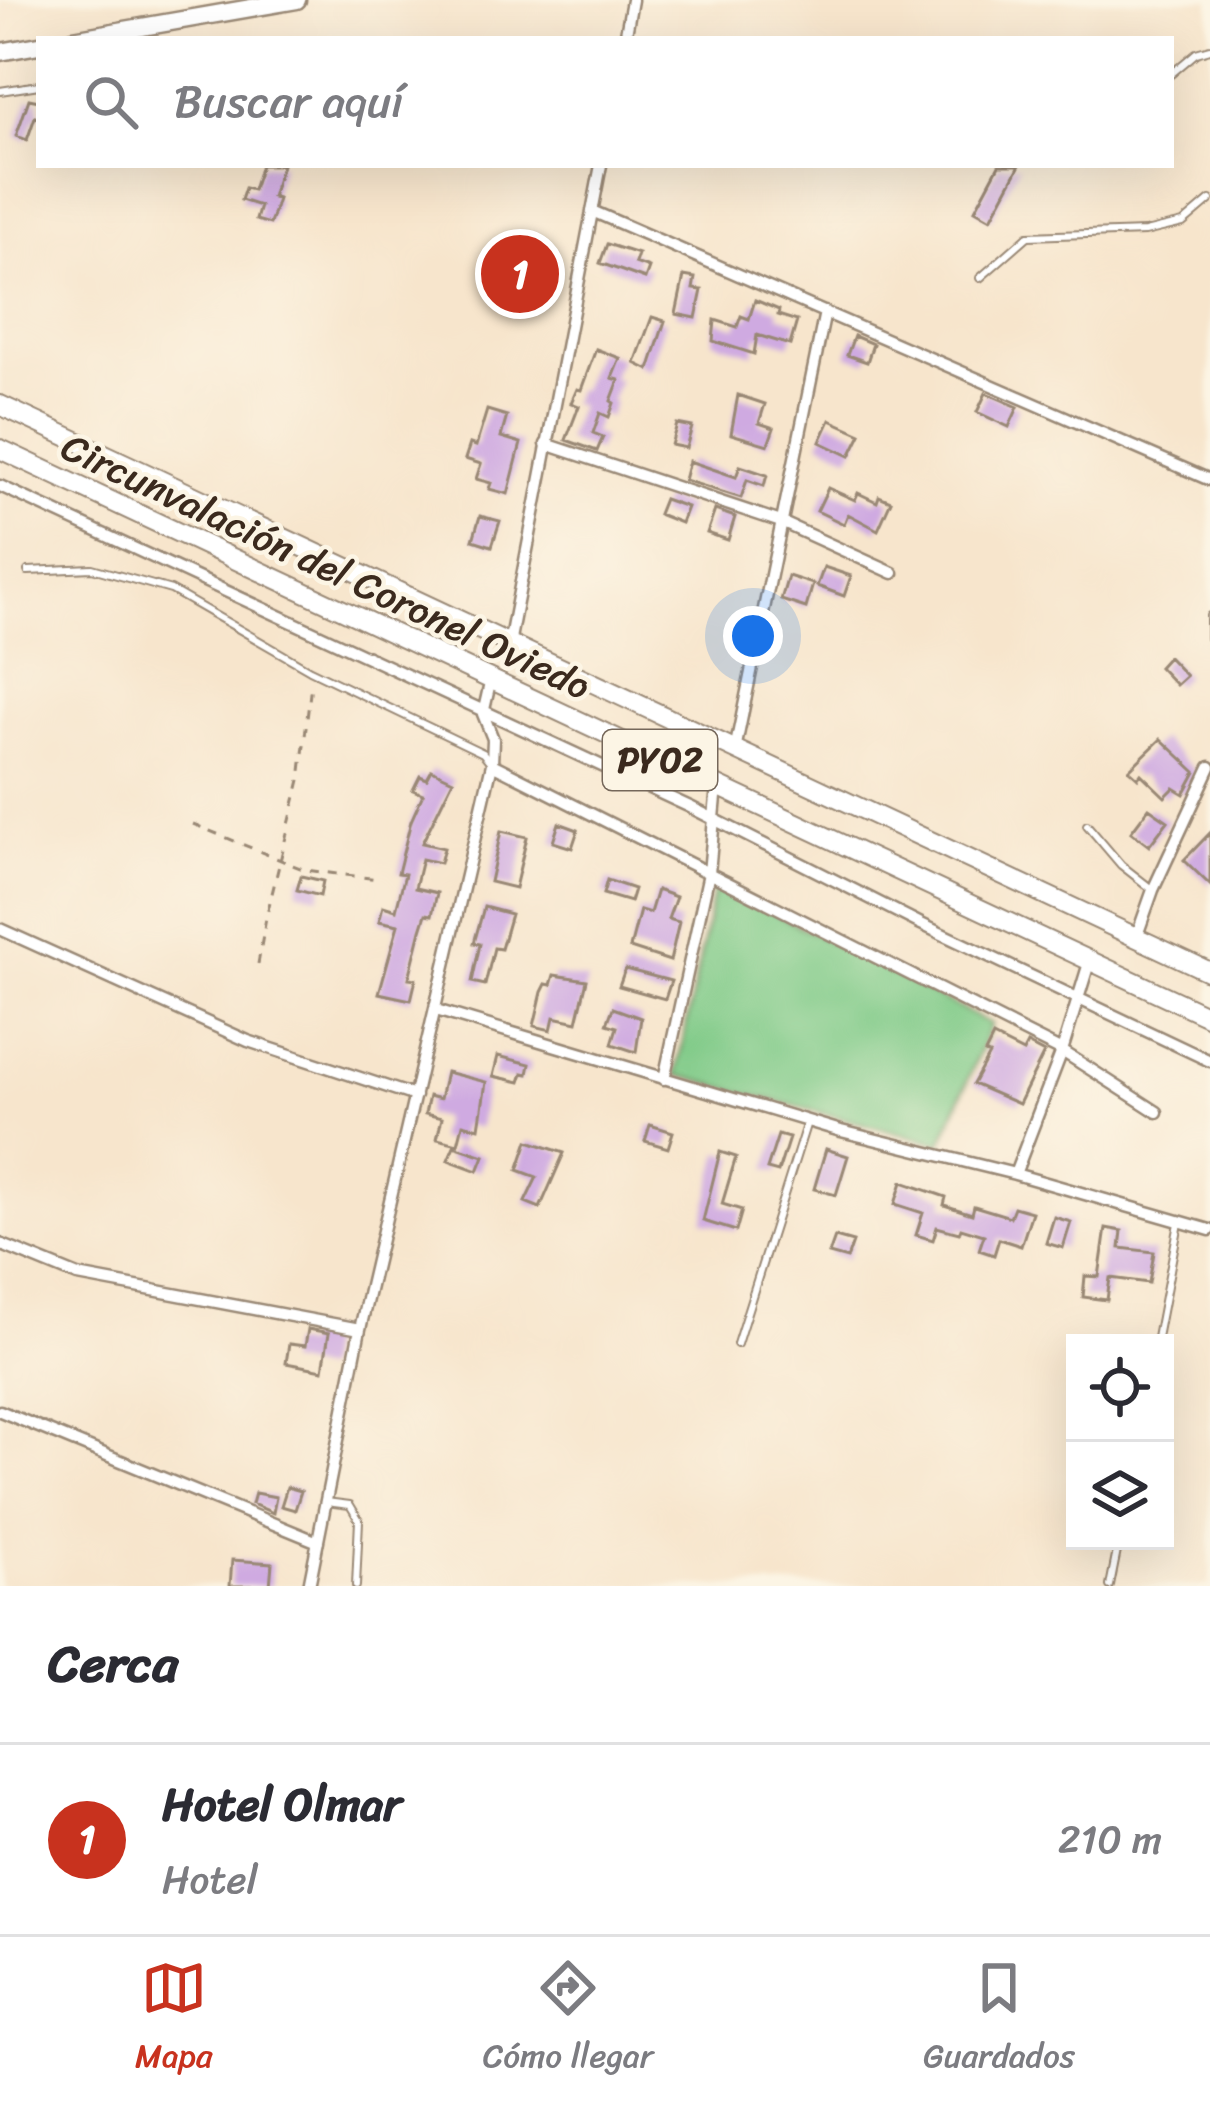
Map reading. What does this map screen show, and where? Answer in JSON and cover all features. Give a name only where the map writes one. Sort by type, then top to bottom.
[{"type":"highway","name":"Circunvalación del Coronel Oviedo","points":[[0,405],[1210,972]]},
{"type":"highway","name":"Circunvalación del Coronel Oviedo","points":[[0,448],[1210,1017]]},
{"type":"main road","points":[[90,36],[297,0]]},
{"type":"main road","points":[[0,52],[36,46]]},
{"type":"street","points":[[626,36],[632,0]]},
{"type":"street","points":[[509,644],[600,168]]},
{"type":"street","points":[[592,211],[1210,480]]},
{"type":"street","points":[[735,751],[825,312]]},
{"type":"street","points":[[547,444],[781,522],[893,573]]},
{"type":"street","points":[[0,486],[714,820],[1210,1061]]},
{"type":"street","points":[[309,1586],[360,1329],[492,764],[493,739],[483,714],[491,679]]},
{"type":"street","points":[[492,764],[1061,1051],[1157,1112]]},
{"type":"street","points":[[1136,938],[1210,767]]},
{"type":"street","points":[[664,1079],[709,873],[717,786]]},
{"type":"street","points":[[0,929],[248,1041],[415,1096]]},
{"type":"street","points":[[1015,1174],[1089,963]]},
{"type":"street","points":[[436,1010],[807,1122],[1015,1174],[1210,1230]]},
{"type":"street","points":[[0,1244],[78,1276],[360,1329]]},
{"type":"street","points":[[0,1411],[318,1542]]},
{"type":"lane","points":[[1174,71],[1196,53],[1210,49]]},
{"type":"lane","points":[[0,91],[36,85]]},
{"type":"lane","points":[[980,278],[1028,236],[1145,232],[1183,223],[1210,200]]},
{"type":"lane","points":[[28,571],[92,568],[171,590],[310,670],[483,753],[492,764]]},
{"type":"lane","points":[[1210,616],[1210,638]]},
{"type":"lane","points":[[1088,825],[1121,865],[1153,890]]},
{"type":"lane","points":[[736,1344],[807,1122]]},
{"type":"lane","points":[[1158,1334],[1180,1220]]},
{"type":"lane","points":[[326,1502],[350,1504],[359,1520],[356,1586]]},
{"type":"lane","points":[[1110,1586],[1117,1550]]},
{"type":"path","points":[[258,964],[300,779],[312,695],[310,670]]},
{"type":"path","points":[[193,824],[305,870],[378,879]]},
{"type":"green space","points":[[715,883],[991,1024],[941,1144],[676,1075]]},
{"type":"building","points":[[29,99],[36,100],[36,117],[27,140],[16,136]]},
{"type":"building","points":[[260,168],[281,168],[270,224],[256,220],[260,206],[241,200],[245,188],[253,190]]},
{"type":"building","points":[[997,168],[1018,168],[991,219],[975,210]]},
{"type":"building","points":[[530,238],[552,248],[539,274],[532,271],[523,291],[509,285]]},
{"type":"building","points":[[607,244],[638,254],[635,263],[649,268],[645,279],[600,263]]},
{"type":"building","points":[[684,276],[695,278],[693,289],[702,290],[696,318],[676,314]]},
{"type":"building","points":[[755,300],[797,321],[790,345],[757,335],[754,354],[713,341],[715,320],[737,327],[741,316],[749,319]]},
{"type":"building","points":[[652,317],[665,321],[649,370],[635,363]]},
{"type":"building","points":[[854,336],[873,344],[867,362],[847,355]]},
{"type":"building","points":[[596,349],[620,358],[612,378],[619,380],[609,417],[600,413],[593,433],[603,437],[597,451],[566,440],[579,406],[571,403],[577,389],[581,390]]},
{"type":"building","points":[[986,393],[1018,407],[1009,427],[977,412]]},
{"type":"building","points":[[738,395],[765,404],[759,423],[774,428],[768,445],[731,434]]},
{"type":"building","points":[[487,410],[507,416],[501,437],[521,443],[508,494],[476,479],[481,464],[465,459],[470,444],[476,446]]},
{"type":"building","points":[[830,420],[861,434],[850,456],[820,442]]},
{"type":"building","points":[[677,424],[692,427],[686,448],[671,445]]},
{"type":"building","points":[[689,461],[736,477],[740,466],[767,475],[764,486],[747,480],[741,498],[684,480]]},
{"type":"building","points":[[828,488],[855,500],[858,493],[877,502],[879,496],[891,501],[878,530],[848,514],[844,524],[817,511]]},
{"type":"building","points":[[664,499],[687,507],[681,523],[658,514]]},
{"type":"building","points":[[715,510],[735,517],[728,540],[707,533]]},
{"type":"building","points":[[480,516],[500,521],[492,546],[473,540]]},
{"type":"building","points":[[824,567],[851,576],[844,596],[817,586]]},
{"type":"building","points":[[788,576],[813,584],[806,608],[781,600]]},
{"type":"building","points":[[1168,657],[1186,676],[1176,685],[1159,667]]},
{"type":"building","points":[[1161,739],[1196,772],[1184,794],[1174,788],[1165,797],[1141,774],[1138,778],[1129,770]]},
{"type":"building","points":[[432,770],[453,780],[422,843],[444,848],[440,863],[422,859],[415,888],[437,893],[432,915],[426,914],[409,978],[416,979],[411,1000],[379,993],[398,925],[379,921],[383,906],[396,910],[405,874],[398,873],[423,794],[413,790],[420,776],[427,779]]},
{"type":"building","points":[[1149,808],[1168,821],[1149,846],[1131,832]]},
{"type":"building","points":[[559,823],[578,830],[572,848],[553,842]]},
{"type":"building","points":[[501,831],[527,837],[515,888],[490,882]]},
{"type":"building","points":[[1210,833],[1210,885],[1184,860]]},
{"type":"building","points":[[301,876],[323,881],[320,896],[297,890]]},
{"type":"building","points":[[607,880],[634,889],[630,902],[603,894]]},
{"type":"building","points":[[657,890],[676,897],[668,919],[679,922],[670,961],[630,948],[640,910],[650,913]]},
{"type":"building","points":[[484,907],[511,914],[501,949],[494,948],[485,985],[472,982],[480,944],[474,943]]},
{"type":"building","points":[[625,969],[671,981],[665,999],[619,986]]},
{"type":"building","points":[[554,975],[587,980],[577,1022],[554,1017],[551,1030],[534,1026],[542,992]]},
{"type":"building","points":[[613,1008],[641,1018],[636,1052],[612,1044],[617,1027],[607,1024]]},
{"type":"building","points":[[993,1037],[1023,1052],[1027,1044],[1044,1053],[1019,1104],[973,1084]]},
{"type":"building","points":[[498,1056],[530,1064],[528,1074],[523,1073],[520,1082],[493,1076]]},
{"type":"building","points":[[446,1072],[486,1082],[479,1128],[463,1124],[458,1144],[437,1139],[442,1118],[425,1114],[429,1096],[440,1099]]},
{"type":"building","points":[[650,1125],[673,1132],[668,1148],[645,1141]]},
{"type":"building","points":[[778,1135],[789,1138],[778,1172],[767,1169]]},
{"type":"building","points":[[528,1141],[564,1153],[540,1208],[525,1202],[537,1177],[518,1170]]},
{"type":"building","points":[[454,1146],[484,1156],[478,1171],[448,1160]]},
{"type":"building","points":[[826,1149],[848,1156],[836,1195],[814,1189]]},
{"type":"building","points":[[720,1152],[736,1157],[722,1204],[742,1210],[736,1231],[703,1221]]},
{"type":"building","points":[[902,1182],[946,1197],[944,1205],[972,1214],[974,1206],[1010,1217],[1014,1207],[1032,1212],[1021,1246],[999,1239],[994,1255],[979,1250],[984,1235],[961,1228],[959,1233],[937,1227],[933,1240],[916,1235],[923,1213],[895,1204]]},
{"type":"building","points":[[1054,1217],[1071,1222],[1063,1248],[1046,1243]]},
{"type":"building","points":[[1106,1228],[1122,1231],[1120,1248],[1154,1252],[1149,1283],[1110,1278],[1107,1300],[1083,1297],[1085,1276],[1099,1277]]},
{"type":"building","points":[[835,1237],[853,1242],[847,1259],[829,1254]]},
{"type":"building","points":[[308,1329],[329,1333],[323,1370],[286,1363],[289,1344],[305,1346]]},
{"type":"building","points":[[287,1487],[301,1491],[295,1510],[281,1506]]},
{"type":"building","points":[[255,1493],[276,1497],[273,1513],[252,1504]]},
{"type":"building","points":[[232,1560],[272,1563],[270,1586],[230,1586]]},
{"type":"place","name":"Hotel Olmar","points":[[520,274]]}]
